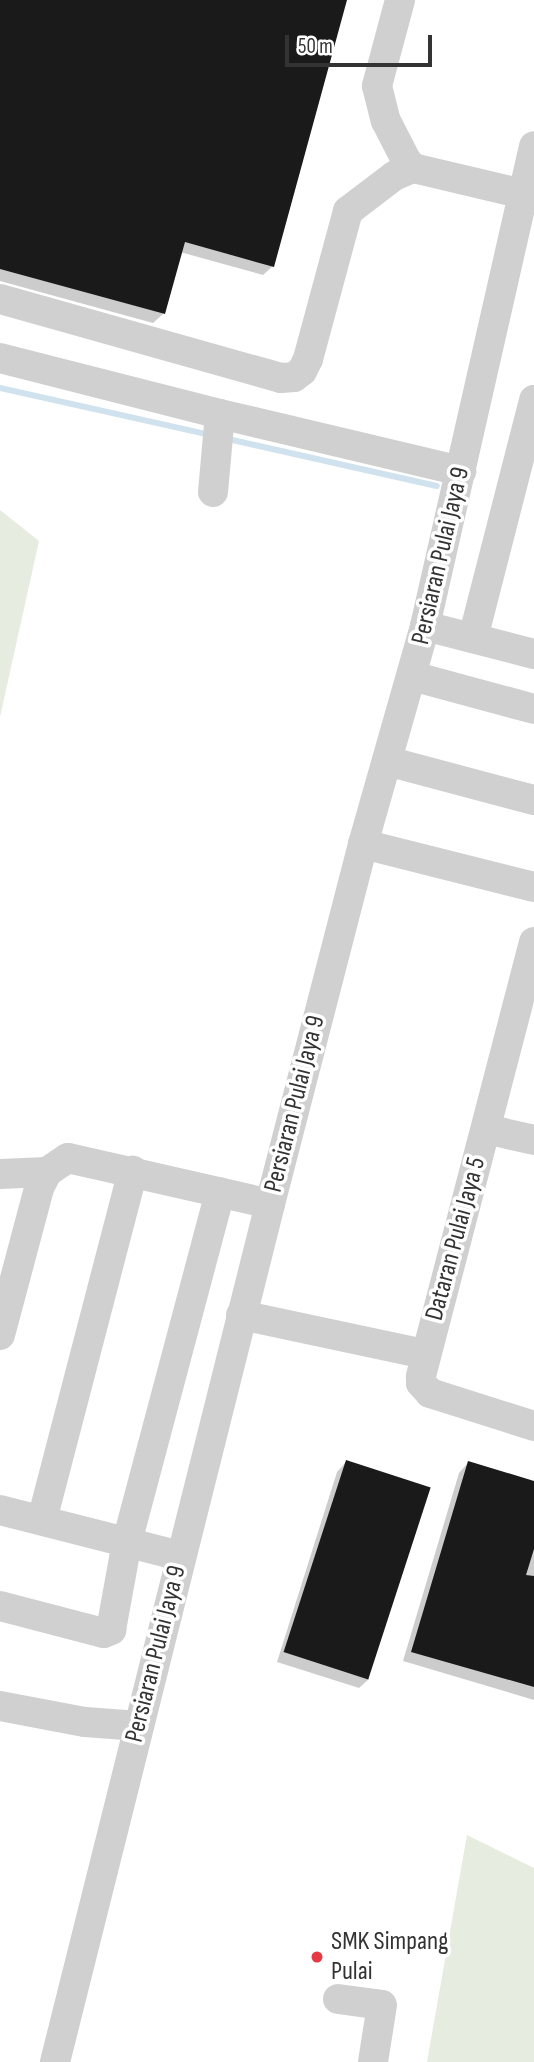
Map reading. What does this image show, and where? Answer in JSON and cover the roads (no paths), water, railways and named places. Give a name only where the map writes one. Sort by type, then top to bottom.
[{"type":"street","points":[[400,0],[377,86],[386,121],[413,168]]},
{"type":"street","name":"Persiaran Pulai Jaya 9","points":[[55,2062],[241,1315],[363,844],[425,625],[534,146]]},
{"type":"street","points":[[0,299],[281,378],[295,377],[302,371],[307,359],[348,211],[394,176],[413,168],[523,194]]},
{"type":"street","points":[[0,358],[461,471]]},
{"type":"street","points":[[473,638],[534,402]]},
{"type":"street","points":[[213,492],[220,414]]},
{"type":"street","points":[[425,625],[534,654]]},
{"type":"street","points":[[412,676],[534,709]]},
{"type":"street","points":[[387,761],[534,800]]},
{"type":"street","points":[[363,844],[534,887]]},
{"type":"street","name":"Dataran Pulai Jaya 5","points":[[241,1315],[425,1354],[534,942]]},
{"type":"street","points":[[486,1129],[534,1140]]},
{"type":"street","points":[[0,1335],[39,1188],[47,1172],[68,1158],[270,1204]]},
{"type":"street","points":[[42,1520],[133,1171]]},
{"type":"street","points":[[0,1174],[47,1172]]},
{"type":"street","name":"Persiaran Pulai Jaya 9","points":[[0,1606],[108,1633],[114,1623],[127,1542],[220,1192]]},
{"type":"street","points":[[425,1354],[421,1383],[430,1393],[534,1426]]},
{"type":"street","points":[[0,1510],[181,1556]]},
{"type":"street","points":[[0,1706],[85,1722],[139,1726]]},
{"type":"street","points":[[338,1999],[382,2005],[373,2062]]},
{"type":"waterway","points":[[0,388],[210,435]]},
{"type":"waterway","points":[[228,439],[437,486]]},
{"type":"place","name":"SMK Simpang Pulai","points":[[317,1957]]}]
